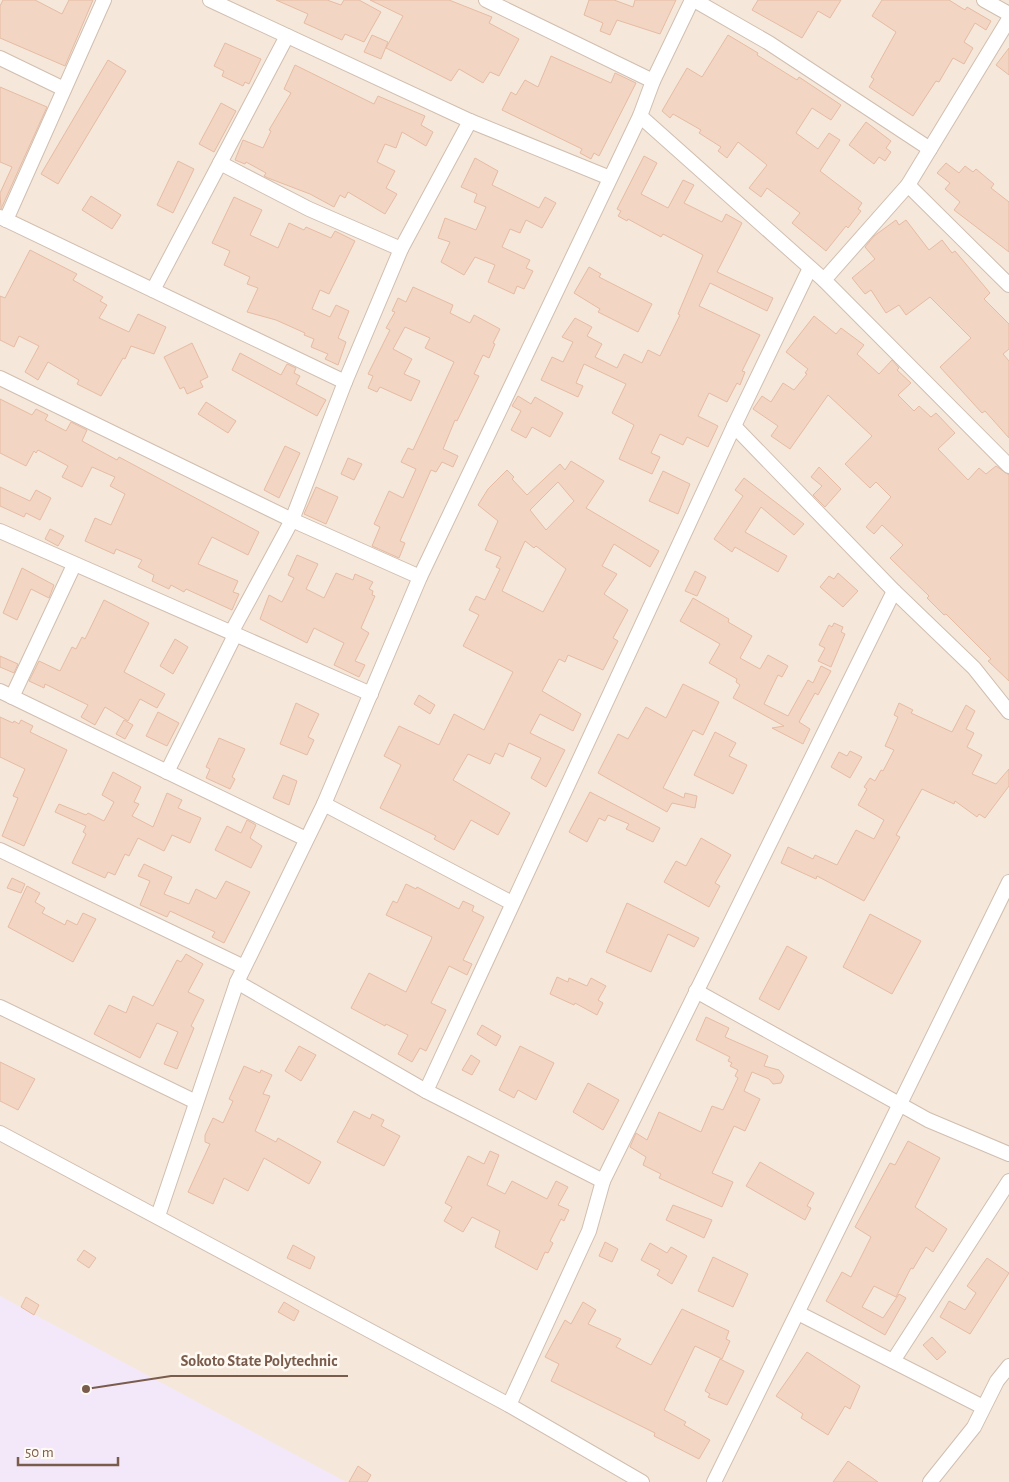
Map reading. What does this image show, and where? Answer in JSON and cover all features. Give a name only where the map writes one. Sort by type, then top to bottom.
[{"type":"street","points":[[104,0],[3,219],[345,382]]},
{"type":"street","points":[[210,0],[470,121],[610,178]]},
{"type":"street","points":[[486,0],[653,81]]},
{"type":"street","points":[[158,1216],[237,982],[324,804],[420,577],[640,116],[653,81],[693,0],[769,43],[930,149]]},
{"type":"street","points":[[984,0],[1009,14]]},
{"type":"street","points":[[824,280],[908,185],[1009,20]]},
{"type":"street","points":[[153,290],[287,36]]},
{"type":"street","points":[[0,58],[64,89]]},
{"type":"street","points":[[640,116],[824,280],[1009,466]]},
{"type":"street","points":[[167,772],[233,634],[292,520],[345,382],[402,249],[470,121]]},
{"type":"street","points":[[220,163],[309,210],[402,249]]},
{"type":"street","points":[[908,185],[1009,285]]},
{"type":"street","points":[[426,1091],[734,426],[810,268]]},
{"type":"street","points":[[0,378],[292,520],[420,577]]},
{"type":"street","points":[[734,426],[894,591],[974,668],[1009,712]]},
{"type":"street","points":[[0,531],[371,694]]},
{"type":"street","points":[[74,565],[6,694],[306,839]]},
{"type":"street","points":[[509,1405],[589,1231],[602,1181],[894,591]]},
{"type":"street","points":[[324,804],[512,903]]},
{"type":"street","points":[[0,850],[244,967]]},
{"type":"street","points":[[714,1482],[1009,882]]},
{"type":"street","points":[[237,982],[426,1091],[602,1181]]},
{"type":"street","points":[[696,991],[928,1120],[1009,1154]]},
{"type":"street","points":[[0,1007],[196,1102]]},
{"type":"street","points":[[0,1133],[509,1405],[642,1482]]},
{"type":"street","points":[[893,1361],[1009,1181]]},
{"type":"street","points":[[798,1313],[984,1407]]},
{"type":"street","points":[[930,1482],[974,1427],[996,1381],[1009,1366]]},
{"type":"shaded area","points":[[0,0],[1009,0],[1009,1482],[341,1482],[0,1300]]},
{"type":"shaded area","points":[[0,1296],[346,1482],[0,1482]]},
{"type":"building","points":[[3,0],[35,0],[62,14],[69,0],[93,0],[65,66],[0,38],[0,6]]},
{"type":"building","points":[[276,0],[327,0],[341,5],[344,0],[359,0],[381,12],[364,42],[345,34],[342,40],[304,23],[308,14]]},
{"type":"building","points":[[370,0],[449,0],[492,17],[489,23],[519,39],[499,76],[490,72],[483,83],[459,69],[451,81],[386,48],[403,16]]},
{"type":"building","points":[[589,0],[614,0],[633,7],[635,0],[676,0],[660,34],[617,20],[610,35],[600,31],[603,23],[584,15]]},
{"type":"building","points":[[758,0],[841,0],[830,18],[818,11],[802,38],[752,10]]},
{"type":"building","points":[[882,0],[949,0],[965,10],[967,7],[991,21],[986,30],[975,23],[964,42],[973,48],[964,64],[953,58],[939,82],[936,81],[913,116],[869,87],[874,79],[871,77],[896,32],[872,16]]},
{"type":"building","points":[[372,35],[388,42],[381,59],[364,52]]},
{"type":"building","points":[[728,35],[797,80],[799,77],[841,105],[831,120],[812,108],[796,133],[818,149],[829,133],[840,140],[820,171],[862,203],[858,209],[861,211],[826,251],[792,223],[800,213],[767,188],[761,197],[749,188],[767,165],[738,142],[727,158],[718,151],[721,147],[699,133],[701,130],[673,114],[670,118],[662,111],[687,68],[702,77]]},
{"type":"building","points":[[225,43],[261,59],[249,84],[245,82],[243,86],[222,76],[224,71],[214,66]]},
{"type":"building","points":[[1009,48],[1009,75],[996,65]]},
{"type":"building","points":[[551,56],[611,83],[615,73],[636,83],[599,156],[594,153],[591,159],[580,153],[582,149],[502,110],[511,92],[516,95],[525,80],[538,87]]},
{"type":"building","points":[[108,60],[126,71],[58,184],[41,174]]},
{"type":"building","points":[[295,65],[374,104],[378,96],[425,116],[421,125],[433,132],[426,146],[402,132],[396,148],[385,144],[377,162],[395,171],[386,188],[397,194],[385,214],[348,192],[345,198],[340,195],[334,207],[310,194],[264,176],[266,173],[246,162],[245,164],[235,160],[243,140],[263,148],[271,131],[269,130],[291,93],[284,89]]},
{"type":"building","points":[[0,87],[47,107],[1,209],[0,193],[12,167],[0,162]]},
{"type":"building","points":[[221,103],[236,111],[214,152],[199,144]]},
{"type":"building","points":[[866,122],[891,141],[886,148],[891,152],[885,161],[879,157],[874,164],[849,145]]},
{"type":"building","points":[[644,156],[657,163],[641,194],[668,208],[683,180],[694,185],[684,203],[722,222],[726,214],[742,223],[717,272],[773,298],[767,311],[710,283],[699,306],[760,335],[742,371],[745,372],[740,385],[737,383],[727,402],[709,393],[698,416],[718,426],[708,447],[687,437],[683,445],[660,434],[651,453],[660,457],[652,474],[619,459],[634,425],[612,413],[626,384],[584,364],[576,383],[583,386],[578,397],[541,380],[552,357],[563,362],[573,342],[562,337],[575,318],[592,327],[587,336],[602,344],[595,357],[617,368],[624,354],[642,363],[648,350],[660,356],[680,315],[678,314],[703,255],[663,234],[661,237],[628,219],[627,221],[618,216],[621,211],[617,209]]},
{"type":"building","points":[[475,158],[498,171],[492,185],[539,208],[545,197],[556,203],[542,228],[526,220],[520,233],[510,229],[502,247],[530,260],[526,268],[533,271],[524,289],[517,286],[514,294],[488,282],[495,265],[475,257],[464,275],[441,262],[450,242],[438,238],[445,218],[476,230],[486,207],[474,202],[477,194],[461,187]]},
{"type":"building","points":[[178,161],[194,169],[173,213],[157,205]]},
{"type":"building","points":[[946,163],[959,173],[965,166],[973,172],[976,169],[994,184],[991,188],[1009,202],[1009,252],[954,210],[960,202],[945,189],[950,183],[937,173]]},
{"type":"building","points":[[91,196],[121,215],[112,229],[82,210]]},
{"type":"building","points":[[234,197],[262,210],[250,235],[278,248],[289,223],[304,230],[306,227],[331,238],[335,231],[355,241],[329,294],[320,290],[312,309],[330,317],[336,305],[349,311],[338,338],[346,342],[338,365],[325,359],[328,354],[311,347],[314,339],[304,335],[305,333],[276,320],[247,312],[258,288],[247,284],[250,277],[224,265],[230,251],[212,243]]},
{"type":"building","points":[[896,220],[899,225],[906,220],[929,250],[942,240],[952,253],[955,251],[990,293],[984,299],[1009,324],[1009,349],[1003,354],[1009,361],[1009,438],[985,411],[982,413],[940,367],[971,338],[930,297],[906,315],[899,305],[886,313],[871,290],[865,294],[852,278],[875,259],[865,247],[874,236]]},
{"type":"building","points":[[30,250],[77,274],[73,280],[103,297],[100,301],[107,305],[99,318],[129,332],[138,314],[166,327],[154,354],[131,346],[125,359],[123,358],[101,396],[77,384],[79,380],[48,362],[38,380],[25,372],[39,346],[19,336],[14,347],[0,340],[0,296],[5,298]]},
{"type":"building","points":[[589,267],[601,274],[599,277],[652,304],[638,332],[598,312],[600,309],[574,293]]},
{"type":"building","points":[[413,287],[453,305],[450,313],[470,323],[474,315],[500,329],[493,343],[495,344],[489,358],[483,355],[474,374],[479,376],[457,421],[455,420],[443,449],[458,456],[453,467],[442,462],[436,472],[431,470],[400,541],[405,543],[399,558],[372,546],[380,527],[374,524],[389,491],[403,498],[416,469],[401,462],[408,448],[413,450],[454,362],[425,348],[430,338],[405,327],[393,349],[412,359],[404,374],[420,381],[411,401],[380,387],[377,392],[368,388],[373,376],[368,374],[390,330],[386,328],[395,312],[392,311],[398,298],[406,302]]},
{"type":"building","points":[[814,316],[836,334],[841,328],[864,345],[857,354],[879,374],[892,360],[899,368],[897,370],[911,383],[898,395],[914,411],[919,406],[931,417],[936,413],[955,433],[938,449],[968,480],[979,468],[986,474],[996,466],[1009,475],[1009,681],[988,661],[991,659],[946,614],[944,615],[927,598],[929,596],[890,558],[903,545],[882,525],[874,534],[866,527],[891,497],[876,482],[870,488],[845,464],[872,436],[828,395],[790,449],[771,436],[778,426],[753,409],[762,396],[771,402],[783,383],[794,390],[807,374],[805,373],[808,369],[786,352]]},
{"type":"building","points":[[192,343],[208,377],[200,381],[203,387],[187,394],[184,387],[180,389],[164,357]]},
{"type":"building","points":[[240,353],[281,375],[287,364],[296,368],[294,373],[300,376],[296,384],[326,400],[317,416],[232,370]]},
{"type":"building","points":[[518,396],[531,404],[535,397],[563,413],[550,437],[532,427],[526,438],[511,430],[521,411],[512,406]]},
{"type":"building","points":[[0,399],[32,415],[36,409],[48,415],[45,420],[66,431],[71,422],[87,430],[82,441],[117,460],[119,457],[259,532],[248,555],[212,537],[198,564],[238,581],[233,592],[239,594],[232,610],[186,589],[184,592],[171,585],[169,589],[152,581],[154,575],[138,567],[142,560],[116,549],[114,554],[85,541],[95,518],[111,525],[125,494],[110,486],[115,477],[92,467],[82,487],[62,477],[68,466],[38,450],[36,453],[34,451],[26,466],[0,453]]},
{"type":"building","points":[[206,402],[236,421],[228,433],[198,414]]},
{"type":"building","points":[[285,446],[300,453],[279,498],[264,490]]},
{"type":"building","points":[[348,458],[362,464],[354,480],[341,474]]},
{"type":"building","points":[[571,461],[604,481],[586,508],[659,551],[650,567],[614,544],[602,566],[617,574],[604,594],[628,610],[613,638],[618,641],[603,670],[568,655],[565,662],[559,659],[542,691],[581,714],[573,731],[540,714],[530,733],[565,750],[546,787],[531,778],[541,758],[509,743],[503,757],[495,753],[490,764],[468,754],[453,780],[510,813],[498,835],[471,820],[454,850],[434,839],[436,836],[380,808],[401,765],[384,756],[399,726],[439,745],[454,714],[484,730],[513,672],[463,646],[479,615],[469,610],[476,596],[485,600],[500,569],[496,567],[501,557],[485,550],[498,521],[478,505],[488,489],[507,470],[514,477],[512,479],[527,495],[560,464],[565,470]],"holes":[[[558,482],[574,501],[546,530],[530,510]],[[525,541],[534,548],[536,546],[566,569],[543,612],[502,591]]]},
{"type":"building","points":[[819,467],[841,489],[825,507],[813,495],[822,486],[811,477]]},
{"type":"building","points":[[663,471],[690,484],[678,514],[649,501]]},
{"type":"building","points":[[744,478],[804,524],[794,535],[761,507],[745,532],[787,556],[778,572],[735,547],[732,552],[714,539],[743,496],[735,490]]},
{"type":"building","points":[[0,487],[30,501],[36,490],[51,498],[40,520],[26,513],[24,517],[0,506]]},
{"type":"building","points":[[316,487],[338,497],[326,524],[304,514]]},
{"type":"building","points":[[50,529],[64,536],[58,546],[45,539]]},
{"type":"building","points":[[297,555],[318,564],[306,589],[324,598],[336,573],[353,580],[355,574],[373,582],[369,589],[373,591],[372,595],[375,596],[361,628],[369,633],[355,661],[365,665],[359,677],[334,665],[344,643],[314,628],[307,643],[260,619],[269,595],[282,602],[294,578],[288,575]]},
{"type":"building","points":[[22,568],[54,585],[49,598],[31,589],[17,620],[3,613]]},
{"type":"building","points":[[695,571],[706,577],[697,596],[685,591]]},
{"type":"building","points":[[838,573],[858,591],[843,607],[820,587],[829,576],[834,579]]},
{"type":"building","points":[[693,598],[729,619],[728,622],[752,636],[740,658],[760,669],[768,655],[788,666],[782,677],[778,675],[764,704],[788,716],[808,680],[813,683],[821,666],[831,671],[818,695],[815,693],[799,722],[810,729],[803,744],[772,728],[784,726],[733,698],[740,685],[736,682],[737,679],[709,663],[720,644],[680,621]]},
{"type":"building","points":[[104,600],[149,623],[124,672],[165,694],[157,708],[140,699],[128,721],[105,707],[95,725],[81,717],[88,705],[45,684],[44,688],[29,681],[39,661],[60,671],[72,647],[76,649],[82,637],[85,639]]},
{"type":"building","points":[[834,623],[843,627],[841,632],[845,634],[831,667],[818,661],[825,648],[819,645],[829,625],[832,627]]},
{"type":"building","points":[[175,639],[188,647],[173,674],[160,666]]},
{"type":"building","points":[[0,656],[18,664],[14,673],[0,667]]},
{"type":"building","points":[[683,684],[719,702],[703,735],[693,730],[663,788],[684,798],[685,793],[697,796],[695,808],[672,803],[667,812],[598,773],[618,734],[628,739],[646,707],[666,718]]},
{"type":"building","points":[[419,695],[435,705],[430,714],[414,704]]},
{"type":"building","points":[[296,703],[319,714],[308,737],[314,740],[307,755],[280,744]]},
{"type":"building","points":[[899,703],[913,710],[911,713],[952,732],[966,705],[975,711],[966,729],[974,733],[967,747],[982,755],[972,774],[996,784],[1009,769],[1009,786],[985,818],[979,814],[977,817],[955,801],[954,804],[922,789],[896,835],[900,837],[864,901],[817,876],[816,879],[781,863],[788,847],[813,859],[815,855],[837,865],[856,830],[874,839],[884,820],[858,805],[867,789],[864,787],[870,778],[875,781],[881,770],[883,771],[894,750],[885,746],[898,717],[894,715]]},
{"type":"building","points":[[158,712],[179,723],[167,746],[146,736]]},
{"type":"building","points":[[0,717],[19,724],[21,720],[33,726],[30,732],[67,750],[24,846],[2,836],[18,798],[13,796],[25,769],[0,757]]},
{"type":"building","points":[[124,720],[133,725],[125,739],[116,734]]},
{"type":"building","points":[[715,732],[736,743],[729,756],[747,765],[733,794],[694,775]]},
{"type":"building","points":[[219,738],[245,749],[232,777],[235,779],[230,789],[206,778],[210,769],[206,767]]},
{"type":"building","points":[[850,751],[862,757],[850,778],[831,767],[839,752],[847,756]]},
{"type":"building","points":[[113,772],[141,787],[134,802],[139,804],[132,816],[153,827],[167,793],[182,800],[178,808],[201,818],[190,843],[172,835],[164,851],[138,838],[129,856],[125,854],[115,875],[108,872],[105,878],[72,863],[86,834],[83,832],[86,826],[55,812],[59,804],[86,815],[88,813],[104,821],[114,802],[102,795]]},
{"type":"building","points":[[283,775],[297,781],[289,805],[273,798]]},
{"type":"building","points":[[590,792],[660,828],[653,842],[626,829],[629,824],[608,815],[605,821],[599,818],[587,842],[569,832]]},
{"type":"building","points":[[247,820],[256,825],[250,838],[262,846],[251,868],[215,850],[227,826],[241,833]]},
{"type":"building","points":[[701,838],[731,855],[715,883],[720,886],[709,907],[664,882],[676,861],[686,866]]},
{"type":"building","points":[[144,864],[172,877],[164,894],[189,904],[196,889],[216,899],[226,881],[250,892],[224,943],[212,937],[215,932],[170,911],[167,917],[140,905],[150,881],[138,876]]},
{"type":"building","points":[[12,878],[25,884],[21,893],[7,888]]},
{"type":"building","points":[[406,884],[416,889],[417,887],[459,909],[463,901],[474,906],[472,911],[484,917],[463,960],[472,964],[467,975],[449,966],[431,1003],[446,1010],[426,1051],[420,1048],[412,1062],[398,1054],[408,1035],[386,1024],[385,1026],[351,1008],[369,973],[406,992],[431,940],[432,937],[386,915],[393,901],[397,903]]},
{"type":"building","points":[[27,886],[40,893],[35,902],[45,908],[42,913],[65,925],[67,920],[77,925],[83,913],[96,919],[73,962],[8,927]]},
{"type":"building","points":[[627,903],[699,938],[694,947],[668,934],[651,972],[606,952]]},
{"type":"building","points":[[870,914],[921,941],[892,994],[843,967]]},
{"type":"building","points":[[787,946],[807,957],[779,1010],[759,999]]},
{"type":"building","points":[[186,954],[203,964],[188,992],[204,1000],[191,1026],[194,1028],[177,1069],[164,1064],[178,1032],[157,1023],[140,1058],[94,1034],[109,1005],[126,1013],[133,996],[153,1006],[177,960],[181,962]]},
{"type":"building","points":[[557,977],[568,982],[569,978],[587,986],[591,978],[606,986],[598,1000],[603,1003],[597,1015],[575,1003],[574,1005],[550,994]]},
{"type":"building","points":[[706,1017],[729,1028],[725,1037],[768,1056],[764,1066],[779,1070],[784,1076],[781,1083],[773,1084],[769,1079],[752,1072],[744,1091],[760,1099],[745,1131],[734,1126],[712,1173],[733,1182],[722,1207],[659,1178],[661,1174],[643,1165],[646,1157],[630,1147],[636,1133],[647,1140],[659,1112],[701,1132],[712,1106],[723,1110],[738,1078],[735,1076],[738,1070],[730,1066],[732,1063],[728,1061],[730,1057],[696,1040]]},
{"type":"building","points":[[482,1025],[501,1036],[496,1046],[477,1034]]},
{"type":"building","points":[[299,1046],[316,1055],[301,1081],[285,1071]]},
{"type":"building","points":[[520,1046],[554,1063],[536,1100],[518,1090],[514,1098],[499,1090]]},
{"type":"building","points":[[471,1055],[480,1061],[472,1075],[462,1070]]},
{"type":"building","points":[[0,1062],[35,1079],[18,1110],[0,1101]]},
{"type":"building","points":[[244,1066],[260,1073],[261,1070],[272,1075],[263,1094],[270,1096],[255,1131],[276,1142],[278,1138],[321,1162],[309,1184],[264,1158],[248,1191],[224,1178],[213,1204],[188,1192],[210,1144],[205,1142],[205,1135],[213,1118],[223,1123],[233,1101],[229,1099]]},
{"type":"building","points":[[588,1083],[619,1100],[603,1130],[573,1112]]},
{"type":"building","points":[[354,1111],[370,1119],[372,1114],[384,1120],[381,1126],[400,1136],[384,1166],[337,1142]]},
{"type":"building","points":[[908,1141],[940,1158],[915,1207],[947,1229],[933,1252],[926,1247],[913,1269],[911,1268],[896,1297],[874,1286],[862,1307],[883,1318],[899,1294],[906,1298],[885,1335],[826,1301],[842,1272],[851,1277],[871,1237],[855,1227],[890,1163],[895,1165]]},
{"type":"building","points":[[490,1151],[499,1155],[487,1185],[505,1194],[512,1181],[547,1199],[556,1181],[568,1187],[558,1205],[569,1210],[564,1221],[561,1219],[550,1241],[553,1243],[548,1253],[545,1252],[537,1270],[495,1247],[500,1231],[472,1217],[463,1232],[444,1221],[452,1207],[445,1203],[468,1156],[484,1164]]},
{"type":"building","points":[[760,1162],[814,1193],[807,1206],[811,1208],[805,1220],[746,1186]]},
{"type":"building","points":[[673,1205],[712,1220],[704,1238],[666,1220]]},
{"type":"building","points":[[605,1242],[618,1249],[612,1262],[599,1256]]},
{"type":"building","points":[[650,1243],[667,1253],[671,1247],[687,1256],[672,1284],[657,1275],[660,1270],[641,1260]]},
{"type":"building","points":[[293,1245],[315,1257],[310,1269],[287,1258]]},
{"type":"building","points":[[84,1250],[96,1258],[89,1268],[77,1260]]},
{"type":"building","points":[[713,1257],[748,1274],[733,1307],[698,1291]]},
{"type":"building","points":[[987,1258],[1009,1273],[970,1334],[940,1317],[949,1301],[965,1310],[976,1293],[967,1286]]},
{"type":"building","points":[[26,1297],[39,1305],[34,1315],[21,1307]]},
{"type":"building","points":[[284,1302],[299,1311],[294,1321],[278,1312]]},
{"type":"building","points":[[583,1302],[596,1310],[588,1324],[621,1339],[616,1347],[651,1365],[682,1309],[729,1331],[726,1339],[730,1341],[722,1359],[695,1346],[664,1410],[686,1422],[684,1425],[710,1440],[699,1459],[654,1436],[655,1433],[551,1381],[559,1364],[545,1357],[565,1320],[571,1324]]},
{"type":"building","points":[[932,1337],[946,1352],[937,1360],[923,1345]]},
{"type":"building","points":[[807,1352],[860,1386],[850,1409],[845,1406],[828,1435],[801,1418],[803,1414],[776,1396]]},
{"type":"building","points":[[720,1359],[744,1371],[727,1405],[708,1397],[710,1394],[705,1391]]},
{"type":"building","points":[[848,1461],[878,1482],[833,1482]]},
{"type":"building","points":[[358,1466],[371,1475],[367,1482],[349,1482]]},
{"type":"place","name":"Sokoto State Polytechnic","points":[[86,1389]]}]
